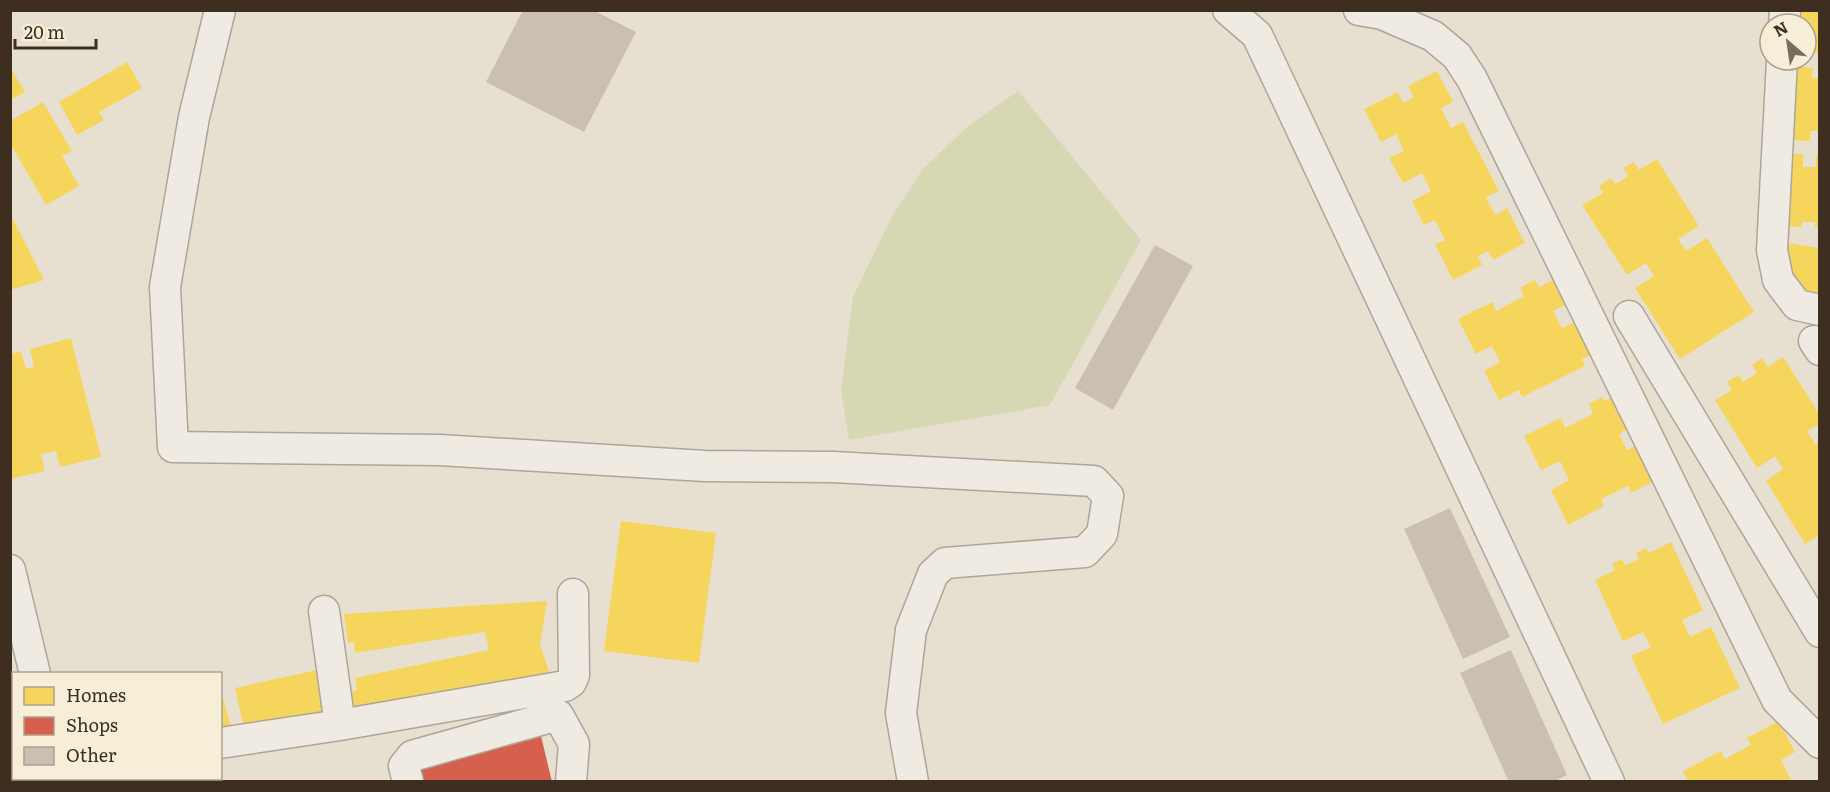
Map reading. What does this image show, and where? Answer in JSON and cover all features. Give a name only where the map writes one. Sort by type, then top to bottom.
[{"type":"street","points":[[220,10],[194,117],[165,287],[173,447],[439,450],[705,466],[845,467],[1094,481],[1108,496],[1102,534],[1085,552],[945,563],[933,574],[911,630],[901,713],[913,782]]},
{"type":"street","points":[[1228,10],[1257,35],[1609,782]]},
{"type":"street","points":[[1359,10],[1382,14],[1433,36],[1457,56],[1472,79],[1777,700],[1820,743]]},
{"type":"street","points":[[1781,72],[1772,250],[1778,280],[1814,328]]},
{"type":"street","points":[[1629,316],[1820,632]]},
{"type":"street","points":[[10,570],[16,619],[34,672]]},
{"type":"street","points":[[222,743],[565,686],[571,682],[574,675],[573,594]]},
{"type":"street","points":[[324,611],[340,725]]},
{"type":"street","points":[[408,782],[404,766],[412,756],[558,715],[574,744],[571,782]]},
{"type":"green space","points":[[1018,91],[1141,240],[1050,405],[849,440],[841,390],[853,297],[891,218],[922,170],[968,126]]},
{"type":"building: Homes","points":[[1795,10],[1820,10],[1820,53],[1818,53],[1818,12],[1795,12]]},
{"type":"building: Homes","points":[[127,62],[142,88],[99,112],[104,120],[77,135],[59,102]]},
{"type":"building: Homes","points":[[10,67],[25,92],[10,100]]},
{"type":"building: Homes","points":[[1437,71],[1453,102],[1441,108],[1451,128],[1463,122],[1499,191],[1486,197],[1495,215],[1507,208],[1525,243],[1493,260],[1488,251],[1478,256],[1482,265],[1453,280],[1435,244],[1445,240],[1435,220],[1424,225],[1412,201],[1431,191],[1422,173],[1403,183],[1389,158],[1404,151],[1396,134],[1381,142],[1364,109],[1398,92],[1403,103],[1414,97],[1408,86]]},
{"type":"building: Homes","points":[[1795,72],[1813,72],[1812,78],[1820,78],[1820,131],[1811,131],[1810,141],[1789,140]]},
{"type":"building: Homes","points":[[43,102],[72,151],[62,156],[79,186],[46,205],[10,143],[10,121]]},
{"type":"building: Homes","points":[[1789,154],[1803,154],[1803,167],[1816,167],[1816,155],[1820,155],[1820,227],[1815,227],[1815,222],[1802,222],[1802,227],[1786,226]]},
{"type":"building: Homes","points":[[1657,159],[1699,226],[1678,239],[1686,251],[1707,238],[1754,312],[1680,359],[1635,288],[1654,276],[1646,263],[1627,275],[1582,205],[1603,193],[1599,186],[1611,178],[1615,185],[1628,176],[1623,168],[1634,162],[1639,170]]},
{"type":"building: Homes","points":[[10,213],[44,280],[10,290]]},
{"type":"building: Homes","points":[[1787,243],[1820,248],[1820,302],[1783,276]]},
{"type":"building: Homes","points":[[1559,277],[1571,302],[1553,311],[1562,328],[1580,319],[1596,352],[1582,359],[1585,366],[1522,397],[1519,390],[1499,400],[1484,371],[1500,362],[1492,346],[1476,354],[1458,319],[1492,302],[1496,311],[1524,296],[1520,288],[1535,280],[1539,287]]},
{"type":"building: Homes","points":[[71,338],[101,457],[60,467],[56,451],[41,454],[45,471],[10,479],[10,354],[21,351],[26,369],[34,367],[30,349]]},
{"type":"building: Homes","points":[[1783,357],[1820,415],[1820,424],[1807,431],[1815,444],[1820,441],[1820,535],[1805,544],[1766,481],[1783,469],[1775,456],[1757,468],[1715,400],[1732,390],[1727,382],[1739,375],[1743,382],[1757,373],[1752,365],[1762,358],[1768,367]]},
{"type":"building: Homes","points":[[1622,392],[1638,424],[1619,434],[1627,450],[1646,440],[1664,476],[1631,493],[1628,486],[1601,499],[1604,506],[1568,525],[1551,490],[1569,480],[1560,461],[1541,470],[1524,436],[1561,418],[1565,428],[1593,414],[1589,404],[1602,397],[1604,401]]},
{"type":"building: Homes","points":[[621,521],[716,533],[699,663],[604,651]]},
{"type":"building: Homes","points":[[1671,542],[1703,610],[1682,620],[1690,637],[1711,627],[1740,688],[1663,724],[1631,656],[1651,647],[1643,632],[1623,641],[1595,580],[1615,570],[1612,564],[1622,559],[1625,565],[1639,559],[1636,553],[1646,548],[1649,553]]},
{"type":"building: Homes","points":[[547,601],[540,645],[550,674],[354,720],[350,691],[357,690],[355,678],[489,650],[485,632],[355,653],[354,642],[348,643],[344,614]]},
{"type":"building: Homes","points":[[317,670],[326,716],[245,733],[235,688]]},
{"type":"building: Homes","points":[[222,695],[232,731],[222,734]]},
{"type":"building: Homes","points":[[1779,721],[1795,752],[1781,760],[1792,782],[1688,782],[1683,771],[1721,751],[1725,759],[1751,745],[1747,738]]},
{"type":"building: Shops","points":[[541,736],[552,782],[409,782],[407,772]]},
{"type":"building: Other","points":[[523,10],[593,10],[636,32],[584,132],[486,82]]},
{"type":"building: Other","points":[[1155,245],[1193,266],[1113,410],[1075,388]]},
{"type":"building: Other","points":[[1450,508],[1510,637],[1463,659],[1404,529]]},
{"type":"building: Other","points":[[1511,650],[1567,775],[1553,782],[1509,782],[1460,673]]}]
